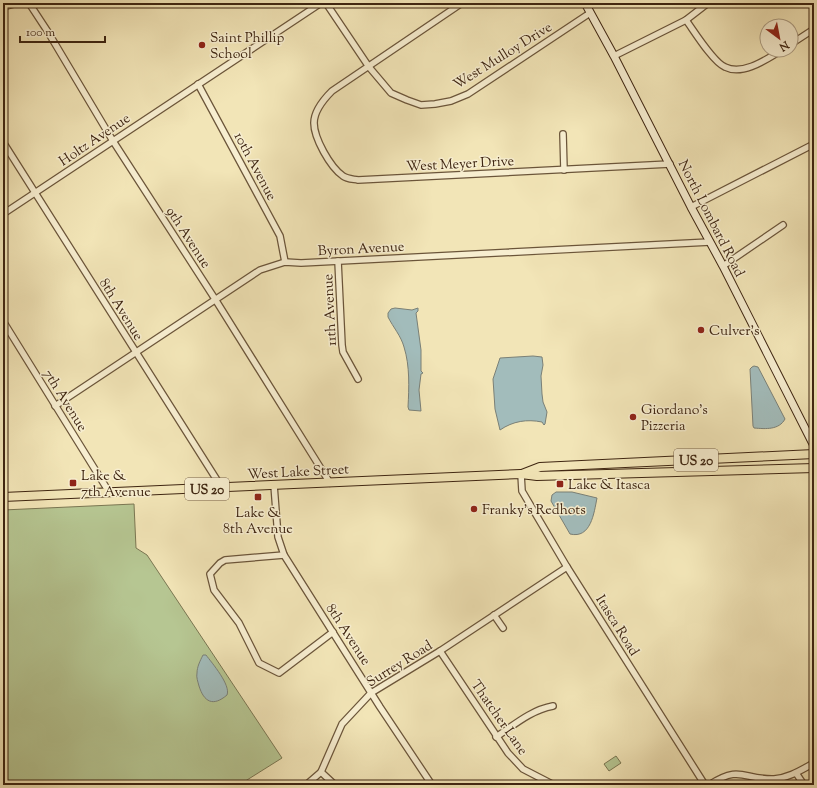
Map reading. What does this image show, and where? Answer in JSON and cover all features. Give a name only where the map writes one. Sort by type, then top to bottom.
[{"type":"main road","name":"West Lake Street","points":[[522,474],[540,467],[814,454]]},
{"type":"main road","name":"West Lake Street","points":[[3,497],[522,474],[532,476],[550,476],[814,468]]},
{"type":"street","points":[[3,7],[18,3]]},
{"type":"street","name":"9th Avenue","points":[[29,3],[113,141],[215,299],[330,483]]},
{"type":"street","name":"Holtz Avenue","points":[[3,214],[198,84],[242,57],[321,3]]},
{"type":"street","name":"West Mulloy Drive","points":[[326,3],[369,67],[387,90],[421,105],[451,101],[474,90],[590,12]]},
{"type":"street","points":[[369,67],[462,3]]},
{"type":"street","name":"North Lombard Road","points":[[584,3],[614,56],[814,446]]},
{"type":"street","points":[[614,56],[686,20],[708,3]]},
{"type":"street","points":[[686,20],[716,61],[725,68],[733,69],[755,65],[768,58]]},
{"type":"street","points":[[799,39],[814,29]]},
{"type":"street","name":"West Meyer Drive","points":[[369,67],[324,99],[316,113],[314,123],[317,136],[332,165],[343,176],[351,179],[358,180],[670,164]]},
{"type":"street","name":"10th Avenue","points":[[198,84],[280,236],[285,262]]},
{"type":"street","points":[[563,134],[564,170]]},
{"type":"street","name":"8th Avenue","points":[[3,142],[222,488]]},
{"type":"street","points":[[691,207],[814,144]]},
{"type":"street","points":[[723,266],[783,225]]},
{"type":"street","name":"Byron Avenue","points":[[55,406],[260,270],[285,262],[300,263],[710,242]]},
{"type":"street","name":"11th Avenue","points":[[338,261],[343,352],[358,379]]},
{"type":"street","name":"7th Avenue","points":[[3,321],[109,492]]},
{"type":"street","name":"Itasca Road","points":[[522,474],[522,491],[567,567],[705,785]]},
{"type":"street","name":"8th Avenue","points":[[274,485],[278,537],[284,554],[371,693],[432,785]]},
{"type":"street","points":[[284,554],[225,560],[220,563],[210,574],[214,590],[238,622],[259,663],[279,673],[333,632]]},
{"type":"street","name":"Surrey Road","points":[[306,785],[321,772],[342,724],[371,693],[440,651],[567,567]]},
{"type":"street","points":[[494,615],[503,628]]},
{"type":"street","name":"Thatcher Lane","points":[[440,651],[508,753],[523,769],[553,785]]},
{"type":"street","points":[[496,737],[529,715],[543,708],[553,706]]},
{"type":"street","points":[[709,785],[721,777],[732,774],[743,774],[774,779],[784,778],[814,763]]},
{"type":"street","points":[[321,772],[335,785]]},
{"type":"street","points":[[796,773],[804,785]]},
{"type":"green space","points":[[134,504],[136,548],[147,555],[282,758],[239,785],[3,785],[3,510]]},
{"type":"green space","points":[[616,756],[621,763],[609,771],[604,764]]},
{"type":"water","points":[[418,308],[416,313],[421,350],[421,371],[423,373],[421,374],[419,390],[421,411],[409,410],[408,407],[409,377],[406,354],[401,339],[388,317],[388,313],[391,309],[412,310]]},
{"type":"water","points":[[533,356],[542,357],[542,394],[547,412],[545,424],[544,425],[542,422],[536,421],[526,421],[510,425],[500,430],[495,409],[493,379],[500,358]]},
{"type":"water","points":[[754,366],[758,367],[785,419],[776,427],[763,429],[754,428],[753,426],[750,369]]},
{"type":"water","points":[[556,492],[572,492],[597,498],[593,517],[587,529],[583,533],[577,535],[570,534],[551,501],[552,495]]},
{"type":"water","points":[[203,655],[206,655],[212,663],[224,680],[226,686],[227,695],[217,701],[213,702],[206,699],[199,686],[197,671]]},
{"type":"place","name":"Saint Phillip School","points":[[202,45]]},
{"type":"place","name":"Culver's","points":[[701,330]]},
{"type":"place","name":"Giordano's Pizzeria","points":[[633,417]]},
{"type":"place","name":"Lake & 7th Avenue","points":[[73,483]]},
{"type":"place","name":"Lake & Itasca","points":[[560,484]]},
{"type":"place","name":"Lake & 8th Avenue","points":[[258,497]]},
{"type":"place","name":"Franky's Redhots","points":[[474,509]]}]
